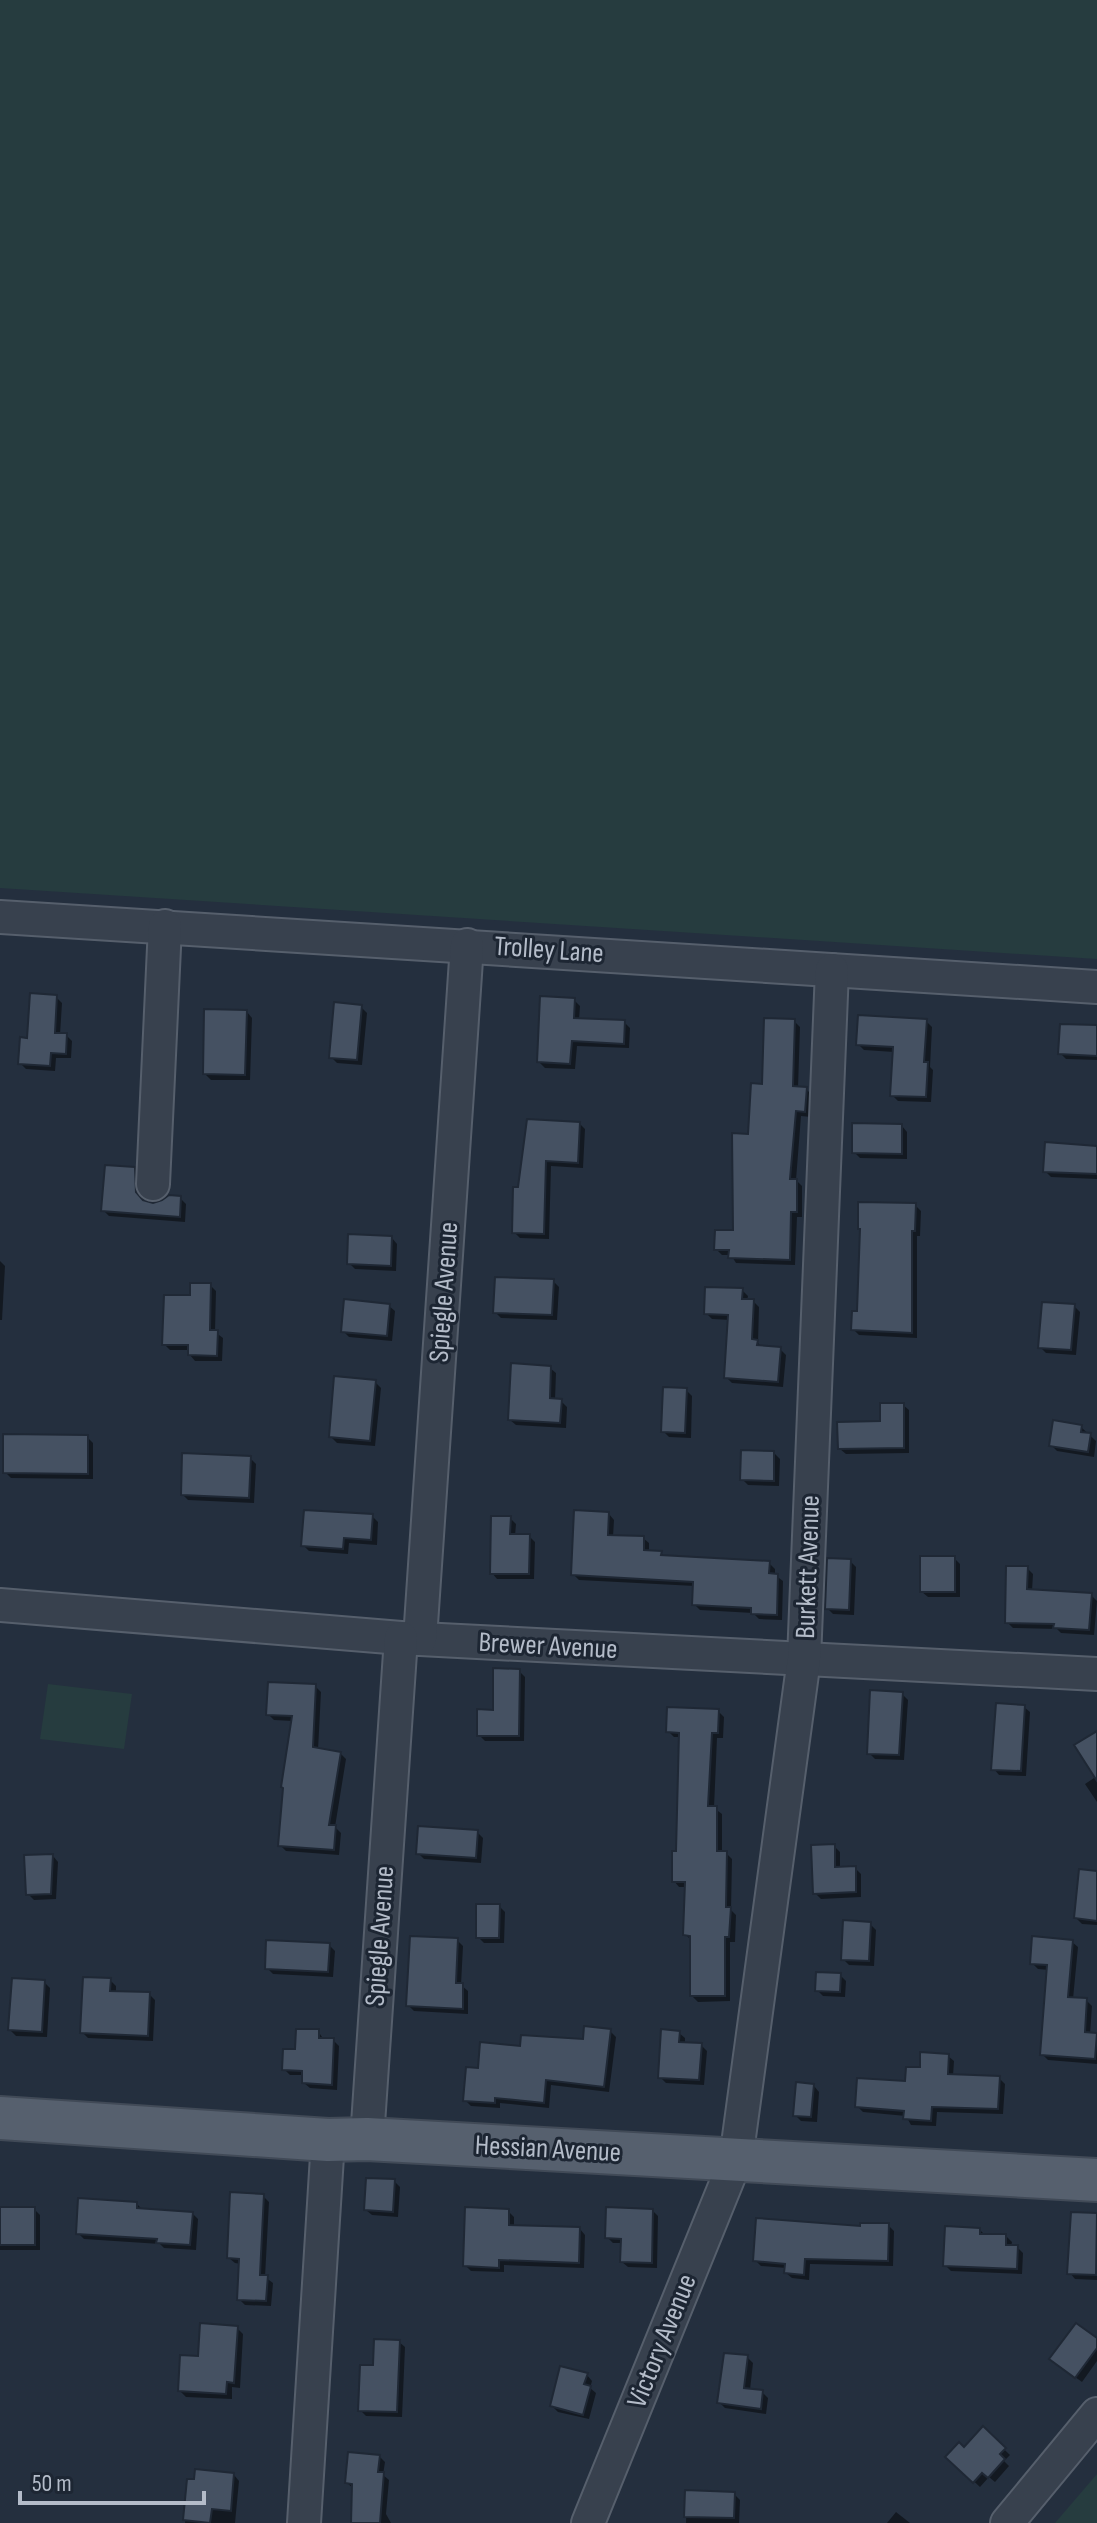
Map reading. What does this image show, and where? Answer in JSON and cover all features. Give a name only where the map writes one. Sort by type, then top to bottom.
[{"type":"main road","name":"Hessian Avenue","points":[[0,2118],[1097,2180]]},
{"type":"street","name":"Trolley Lane","points":[[0,917],[1097,987]]},
{"type":"street","points":[[153,1184],[165,926]]},
{"type":"street","name":"Spiegle Avenue","points":[[304,2523],[410,1639],[467,945]]},
{"type":"street","name":"Burkett Avenue","points":[[736,2159],[804,1659],[832,970]]},
{"type":"street","name":"Brewer Avenue","points":[[0,1605],[410,1639],[1097,1674]]},
{"type":"street","name":"Victory Avenue","points":[[588,2523],[736,2159]]},
{"type":"street","points":[[1007,2523],[1097,2414]]},
{"type":"green space","points":[[0,0],[1097,0],[1097,959],[0,888]]},
{"type":"green space","points":[[48,1684],[132,1694],[124,1749],[40,1739]]},
{"type":"green space","points":[[1097,2474],[1097,2523],[1055,2523]]},
{"type":"building","points":[[30,993],[57,995],[55,1033],[67,1033],[66,1054],[51,1053],[50,1066],[18,1064],[20,1037],[27,1038]]},
{"type":"building","points":[[540,996],[575,998],[574,1018],[625,1020],[624,1044],[572,1041],[570,1064],[537,1062]]},
{"type":"building","points":[[334,1002],[362,1005],[357,1060],[329,1058]]},
{"type":"building","points":[[204,1009],[247,1010],[245,1075],[203,1074]]},
{"type":"building","points":[[858,1015],[927,1019],[924,1062],[928,1062],[926,1097],[890,1096],[893,1047],[856,1045]]},
{"type":"building","points":[[764,1018],[795,1019],[793,1086],[807,1087],[805,1112],[796,1111],[790,1179],[797,1179],[797,1212],[791,1212],[790,1260],[728,1258],[729,1250],[714,1250],[715,1230],[733,1230],[732,1133],[748,1134],[751,1083],[762,1084]]},
{"type":"building","points":[[1060,1024],[1097,1025],[1097,1056],[1058,1054]]},
{"type":"building","points":[[527,1119],[580,1122],[578,1163],[546,1161],[544,1234],[512,1233],[513,1187],[518,1187]]},
{"type":"building","points":[[852,1123],[902,1124],[902,1154],[852,1153]]},
{"type":"building","points":[[1045,1142],[1097,1146],[1097,1174],[1043,1172]]},
{"type":"building","points":[[105,1165],[135,1167],[136,1192],[143,1200],[153,1203],[169,1195],[181,1196],[180,1217],[101,1211]]},
{"type":"building","points":[[858,1202],[916,1203],[915,1231],[912,1231],[912,1333],[851,1330],[852,1311],[857,1311]]},
{"type":"building","points":[[348,1234],[392,1236],[391,1266],[347,1264]]},
{"type":"building","points":[[495,1277],[554,1279],[552,1315],[493,1313]]},
{"type":"building","points":[[190,1283],[211,1283],[210,1330],[218,1330],[217,1356],[188,1355],[188,1345],[162,1345],[164,1295],[190,1295]]},
{"type":"building","points":[[705,1287],[743,1288],[742,1299],[754,1299],[752,1339],[758,1340],[757,1345],[781,1347],[778,1382],[724,1378],[728,1315],[704,1314]]},
{"type":"building","points":[[344,1299],[390,1304],[387,1336],[341,1332]]},
{"type":"building","points":[[1042,1302],[1075,1304],[1071,1350],[1038,1348]]},
{"type":"building","points":[[511,1363],[551,1366],[550,1398],[562,1399],[560,1423],[508,1420]]},
{"type":"building","points":[[334,1376],[376,1380],[370,1441],[329,1437]]},
{"type":"building","points":[[663,1387],[687,1388],[685,1433],[661,1432]]},
{"type":"building","points":[[880,1403],[904,1403],[904,1448],[838,1449],[837,1422],[880,1421]]},
{"type":"building","points":[[1053,1420],[1082,1425],[1081,1432],[1091,1433],[1088,1452],[1049,1446]]},
{"type":"building","points":[[3,1434],[88,1435],[88,1474],[3,1473]]},
{"type":"building","points":[[741,1450],[774,1451],[774,1481],[740,1480]]},
{"type":"building","points":[[182,1453],[251,1456],[249,1498],[181,1495]]},
{"type":"building","points":[[304,1510],[373,1514],[371,1540],[344,1538],[343,1549],[301,1546]]},
{"type":"building","points":[[574,1510],[609,1512],[608,1535],[644,1536],[644,1550],[662,1551],[661,1555],[770,1561],[769,1573],[778,1574],[777,1615],[751,1614],[751,1608],[692,1605],[693,1582],[571,1575]]},
{"type":"building","points":[[491,1516],[511,1516],[510,1534],[530,1534],[529,1574],[490,1574]]},
{"type":"building","points":[[920,1556],[955,1556],[955,1592],[920,1592]]},
{"type":"building","points":[[827,1558],[851,1559],[849,1610],[825,1609]]},
{"type":"building","points":[[1006,1566],[1028,1566],[1027,1589],[1092,1593],[1089,1630],[1053,1628],[1054,1624],[1005,1623]]},
{"type":"building","points":[[493,1668],[520,1669],[519,1736],[477,1736],[477,1709],[493,1710]]},
{"type":"building","points":[[268,1682],[316,1684],[313,1747],[341,1752],[329,1825],[336,1825],[334,1850],[278,1846],[281,1787],[292,1716],[266,1715]]},
{"type":"building","points":[[870,1690],[903,1692],[899,1755],[867,1754]]},
{"type":"building","points":[[996,1703],[1025,1705],[1021,1771],[991,1770]]},
{"type":"building","points":[[667,1707],[719,1709],[718,1733],[712,1733],[708,1806],[717,1806],[717,1851],[727,1851],[726,1907],[731,1907],[729,1937],[725,1937],[725,1996],[690,1996],[690,1936],[683,1935],[685,1882],[672,1882],[672,1851],[676,1851],[679,1733],[666,1732]]},
{"type":"building","points":[[1097,1731],[1097,1781],[1074,1745]]},
{"type":"building","points":[[418,1826],[478,1830],[476,1858],[416,1854]]},
{"type":"building","points":[[835,1844],[835,1867],[856,1866],[856,1892],[813,1894],[811,1845]]},
{"type":"building","points":[[53,1854],[51,1894],[26,1895],[24,1855]]},
{"type":"building","points":[[1079,1869],[1097,1871],[1097,1921],[1074,1918]]},
{"type":"building","points":[[476,1904],[500,1904],[499,1938],[476,1938]]},
{"type":"building","points":[[843,1920],[871,1922],[869,1961],[841,1960]]},
{"type":"building","points":[[410,1936],[458,1938],[456,1983],[463,1983],[463,2009],[406,2006]]},
{"type":"building","points":[[1032,1936],[1073,1940],[1068,1997],[1087,1998],[1085,2032],[1097,2033],[1095,2059],[1040,2055],[1047,1965],[1030,1964]]},
{"type":"building","points":[[266,1940],[330,1943],[328,1972],[265,1969]]},
{"type":"building","points":[[816,1972],[841,1973],[840,1992],[815,1991]]},
{"type":"building","points":[[83,1977],[111,1978],[110,1991],[150,1992],[148,2036],[80,2033]]},
{"type":"building","points":[[12,1978],[45,1980],[42,2032],[8,2030]]},
{"type":"building","points":[[584,2026],[611,2029],[604,2087],[546,2080],[544,2103],[495,2098],[495,2103],[463,2101],[466,2067],[478,2068],[480,2042],[520,2046],[521,2035],[583,2039]]},
{"type":"building","points":[[296,2029],[319,2029],[319,2038],[334,2038],[332,2085],[302,2083],[302,2071],[282,2070],[283,2049],[295,2049]]},
{"type":"building","points":[[661,2029],[680,2031],[679,2042],[702,2043],[699,2080],[658,2078]]},
{"type":"building","points":[[920,2052],[949,2054],[948,2074],[1000,2076],[998,2109],[932,2107],[931,2121],[903,2119],[904,2111],[855,2107],[857,2078],[905,2081],[906,2067],[920,2067]]},
{"type":"building","points":[[796,2082],[814,2084],[811,2117],[793,2116]]},
{"type":"building","points":[[366,2178],[395,2179],[393,2212],[364,2210]]},
{"type":"building","points":[[230,2192],[264,2194],[260,2275],[268,2275],[266,2301],[237,2300],[239,2259],[227,2258]]},
{"type":"building","points":[[78,2198],[137,2202],[137,2208],[193,2212],[190,2245],[156,2243],[157,2239],[76,2234]]},
{"type":"building","points":[[0,2207],[35,2207],[35,2245],[0,2245]]},
{"type":"building","points":[[465,2207],[509,2209],[509,2225],[580,2227],[579,2263],[499,2260],[499,2268],[463,2266]]},
{"type":"building","points":[[606,2207],[653,2209],[652,2263],[620,2262],[621,2239],[605,2238]]},
{"type":"building","points":[[1071,2212],[1097,2213],[1096,2275],[1067,2274]]},
{"type":"building","points":[[756,2218],[860,2226],[860,2223],[889,2223],[888,2261],[805,2259],[804,2275],[784,2273],[785,2264],[753,2261]]},
{"type":"building","points":[[945,2226],[980,2228],[980,2234],[1006,2234],[1006,2245],[1018,2245],[1017,2269],[943,2266]]},
{"type":"building","points":[[200,2323],[238,2326],[234,2383],[227,2382],[226,2394],[178,2391],[180,2355],[198,2356]]},
{"type":"building","points":[[1076,2323],[1097,2338],[1097,2348],[1075,2378],[1049,2359]]},
{"type":"building","points":[[374,2339],[400,2340],[397,2412],[358,2411],[360,2365],[373,2365]]},
{"type":"building","points":[[724,2353],[748,2355],[744,2388],[763,2390],[761,2409],[717,2403]]},
{"type":"building","points":[[560,2366],[588,2373],[584,2384],[591,2386],[583,2415],[550,2406]]},
{"type":"building","points":[[983,2426],[1006,2448],[1000,2454],[1005,2459],[988,2478],[982,2473],[973,2483],[945,2457],[959,2442],[964,2447]]},
{"type":"building","points":[[348,2452],[380,2455],[378,2472],[384,2472],[380,2523],[351,2523],[352,2484],[345,2483]]},
{"type":"building","points":[[195,2469],[234,2473],[231,2511],[212,2509],[210,2523],[183,2520],[187,2479],[194,2479]]},
{"type":"building","points":[[685,2490],[735,2492],[734,2518],[684,2517]]}]
